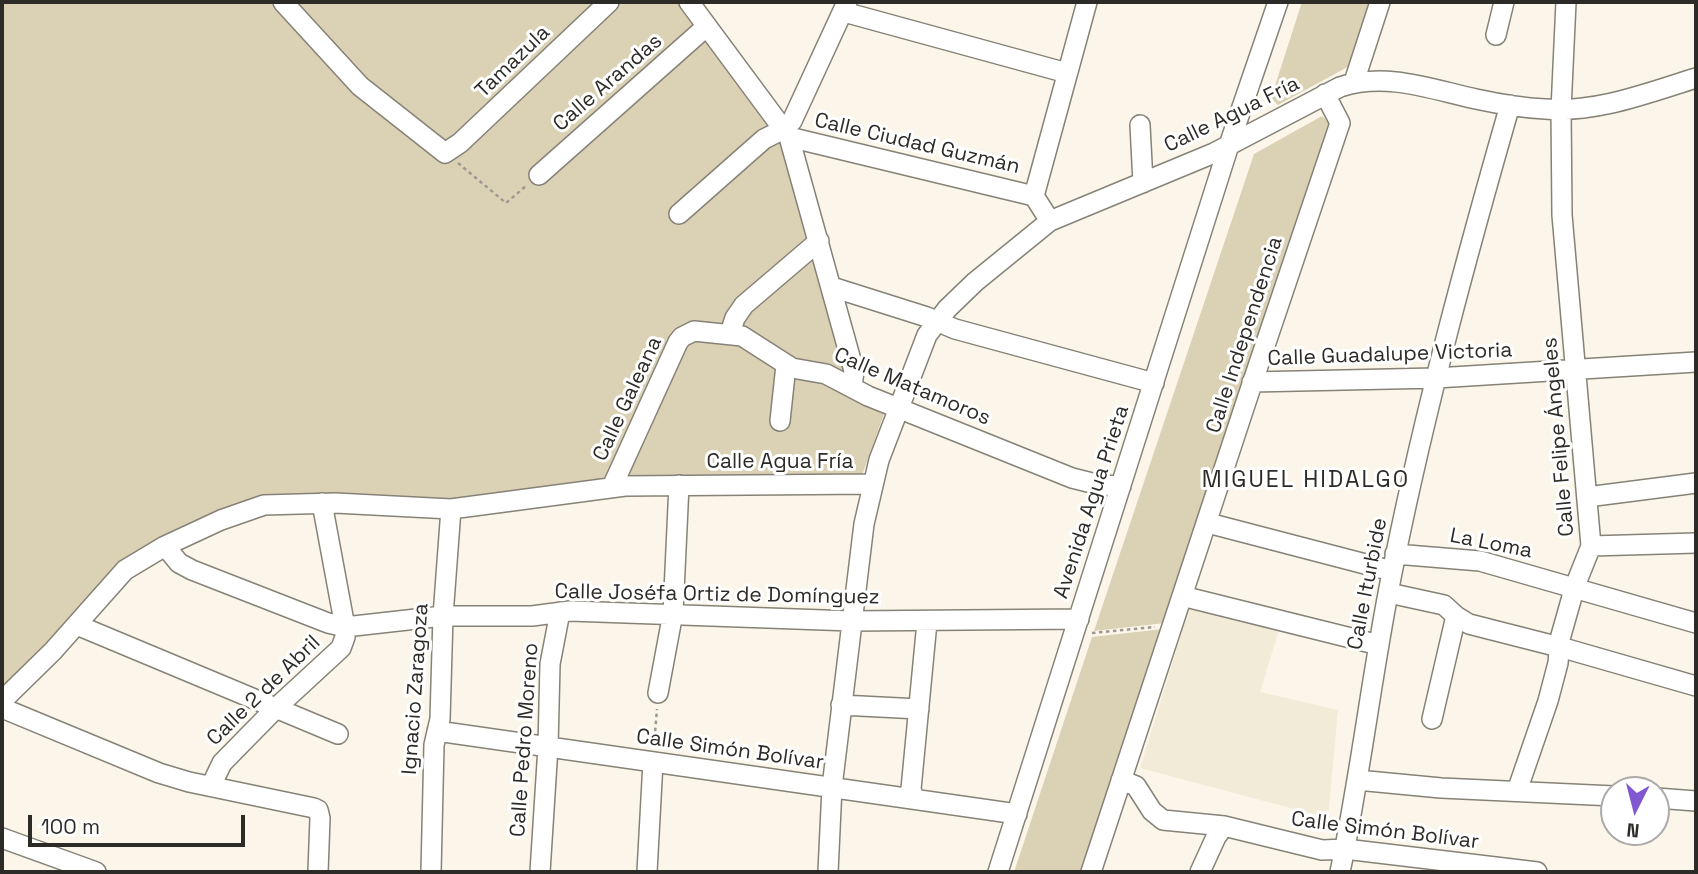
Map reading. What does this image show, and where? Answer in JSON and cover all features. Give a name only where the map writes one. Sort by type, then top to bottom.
[{"type":"street","points":[[283,2],[360,86],[445,153]]},
{"type":"street","name":"Tamazula","points":[[445,153],[460,143],[609,2]]},
{"type":"street","name":"Calle Ciudad Guzmán","points":[[689,2],[787,133],[1034,196]]},
{"type":"street","points":[[1051,221],[1034,196],[1087,2]]},
{"type":"street","name":"Avenida Agua Prieta","points":[[998,872],[1229,145],[1278,2]]},
{"type":"street","points":[[1354,82],[1380,2]]},
{"type":"street","points":[[1496,35],[1504,2]]},
{"type":"street","name":"Calle Felipe Ángeles","points":[[1517,791],[1548,701],[1575,586],[1591,546],[1564,250],[1561,110],[1566,2]]},
{"type":"street","points":[[852,387],[854,371],[787,133],[846,7],[1067,73]]},
{"type":"street","name":"Calle Arandas","points":[[538,175],[707,26]]},
{"type":"street","name":"Calle Agua Fría","points":[[2,701],[77,625],[125,570],[165,546],[221,520],[264,505],[322,503],[450,509],[612,487],[872,484],[920,349],[936,321],[975,282],[1051,221],[1229,145],[1354,82],[1392,81],[1510,105],[1561,110],[1610,104],[1696,78]]},
{"type":"street","name":"Calle Independencia","points":[[1091,872],[1340,123],[1317,99]]},
{"type":"street","name":"Calle Iturbide","points":[[1339,872],[1394,563],[1436,378],[1510,105]]},
{"type":"street","points":[[1140,125],[1143,183]]},
{"type":"street","points":[[679,214],[764,139],[787,133]]},
{"type":"street","points":[[730,333],[735,318],[744,305],[819,241]]},
{"type":"street","points":[[832,287],[955,329],[1154,383]]},
{"type":"street","name":"Calle Matamoros","points":[[688,333],[701,330],[730,333],[749,339],[786,365],[826,374],[898,407],[1072,478],[1100,485],[1121,486]]},
{"type":"street","name":"Calle Galeana","points":[[612,487],[678,342],[688,333]]},
{"type":"street","name":"Calle Guadalupe Victoria","points":[[1252,382],[1436,378],[1696,362]]},
{"type":"street","points":[[780,421],[786,365]]},
{"type":"street","points":[[1587,497],[1696,483]]},
{"type":"street","points":[[828,872],[832,787],[841,705],[864,524],[872,484]]},
{"type":"street","points":[[658,693],[673,613],[679,485]]},
{"type":"street","name":"Calle 2 de Abril","points":[[211,786],[222,763],[341,648],[345,627],[322,503]]},
{"type":"street","name":"Ignacio Zaragoza","points":[[431,872],[434,745],[440,719],[450,509]]},
{"type":"street","name":"La Loma","points":[[1208,523],[1394,563],[1471,559],[1575,586],[1696,623]]},
{"type":"street","points":[[1591,546],[1696,543]]},
{"type":"street","name":"Calle Joséfa Ortiz de Domínguez","points":[[165,546],[179,563],[192,570],[328,623],[345,627],[443,616],[532,616],[560,612],[673,613],[1076,627]]},
{"type":"street","points":[[1390,593],[1444,605],[1469,624],[1696,686]]},
{"type":"street","points":[[1182,596],[1379,645]]},
{"type":"street","name":"Calle Pedro Moreno","points":[[540,872],[550,664],[560,612]]},
{"type":"street","points":[[1432,719],[1456,616]]},
{"type":"street","points":[[914,799],[911,789],[927,622]]},
{"type":"street","points":[[77,625],[338,734]]},
{"type":"street","points":[[841,705],[919,709]]},
{"type":"street","points":[[2,708],[159,773],[318,810],[318,872]]},
{"type":"street","name":"Calle Simón Bolívar","points":[[437,731],[1017,814]]},
{"type":"street","points":[[647,872],[653,762]]},
{"type":"street","name":"Calle Simón Bolívar","points":[[1121,780],[1136,786],[1152,811],[1163,820],[1224,826],[1322,850],[1345,849],[1462,867],[1537,872]]},
{"type":"street","points":[[1357,780],[1441,788],[1600,795]]},
{"type":"street","points":[[1670,799],[1696,801]]},
{"type":"street","points":[[1200,872],[1224,826]]},
{"type":"street","points":[[2,838],[96,872]]},
{"type":"path","points":[[445,153],[506,203],[538,175]]},
{"type":"path","points":[[1076,627],[1173,625]]},
{"type":"path","points":[[653,762],[658,693]]},
{"type":"shaded area","points":[[2,2],[681,2],[788,139],[860,379],[889,400],[860,481],[602,490],[469,507],[251,507],[169,550],[107,597],[2,700]]},
{"type":"shaded area","points":[[1302,2],[1372,2],[1353,64],[1278,105],[1271,98]]},
{"type":"shaded area","points":[[1322,116],[1330,124],[1165,623],[1094,631],[1254,154]]},
{"type":"shaded area","points":[[1189,609],[1279,630],[1260,692],[1338,710],[1328,818],[1140,768]]},
{"type":"shaded area","points":[[1163,629],[1083,872],[1014,872],[1092,637]]},
{"type":"district","name":"MIGUEL HIDALGO","points":[[1306,481]]}]
